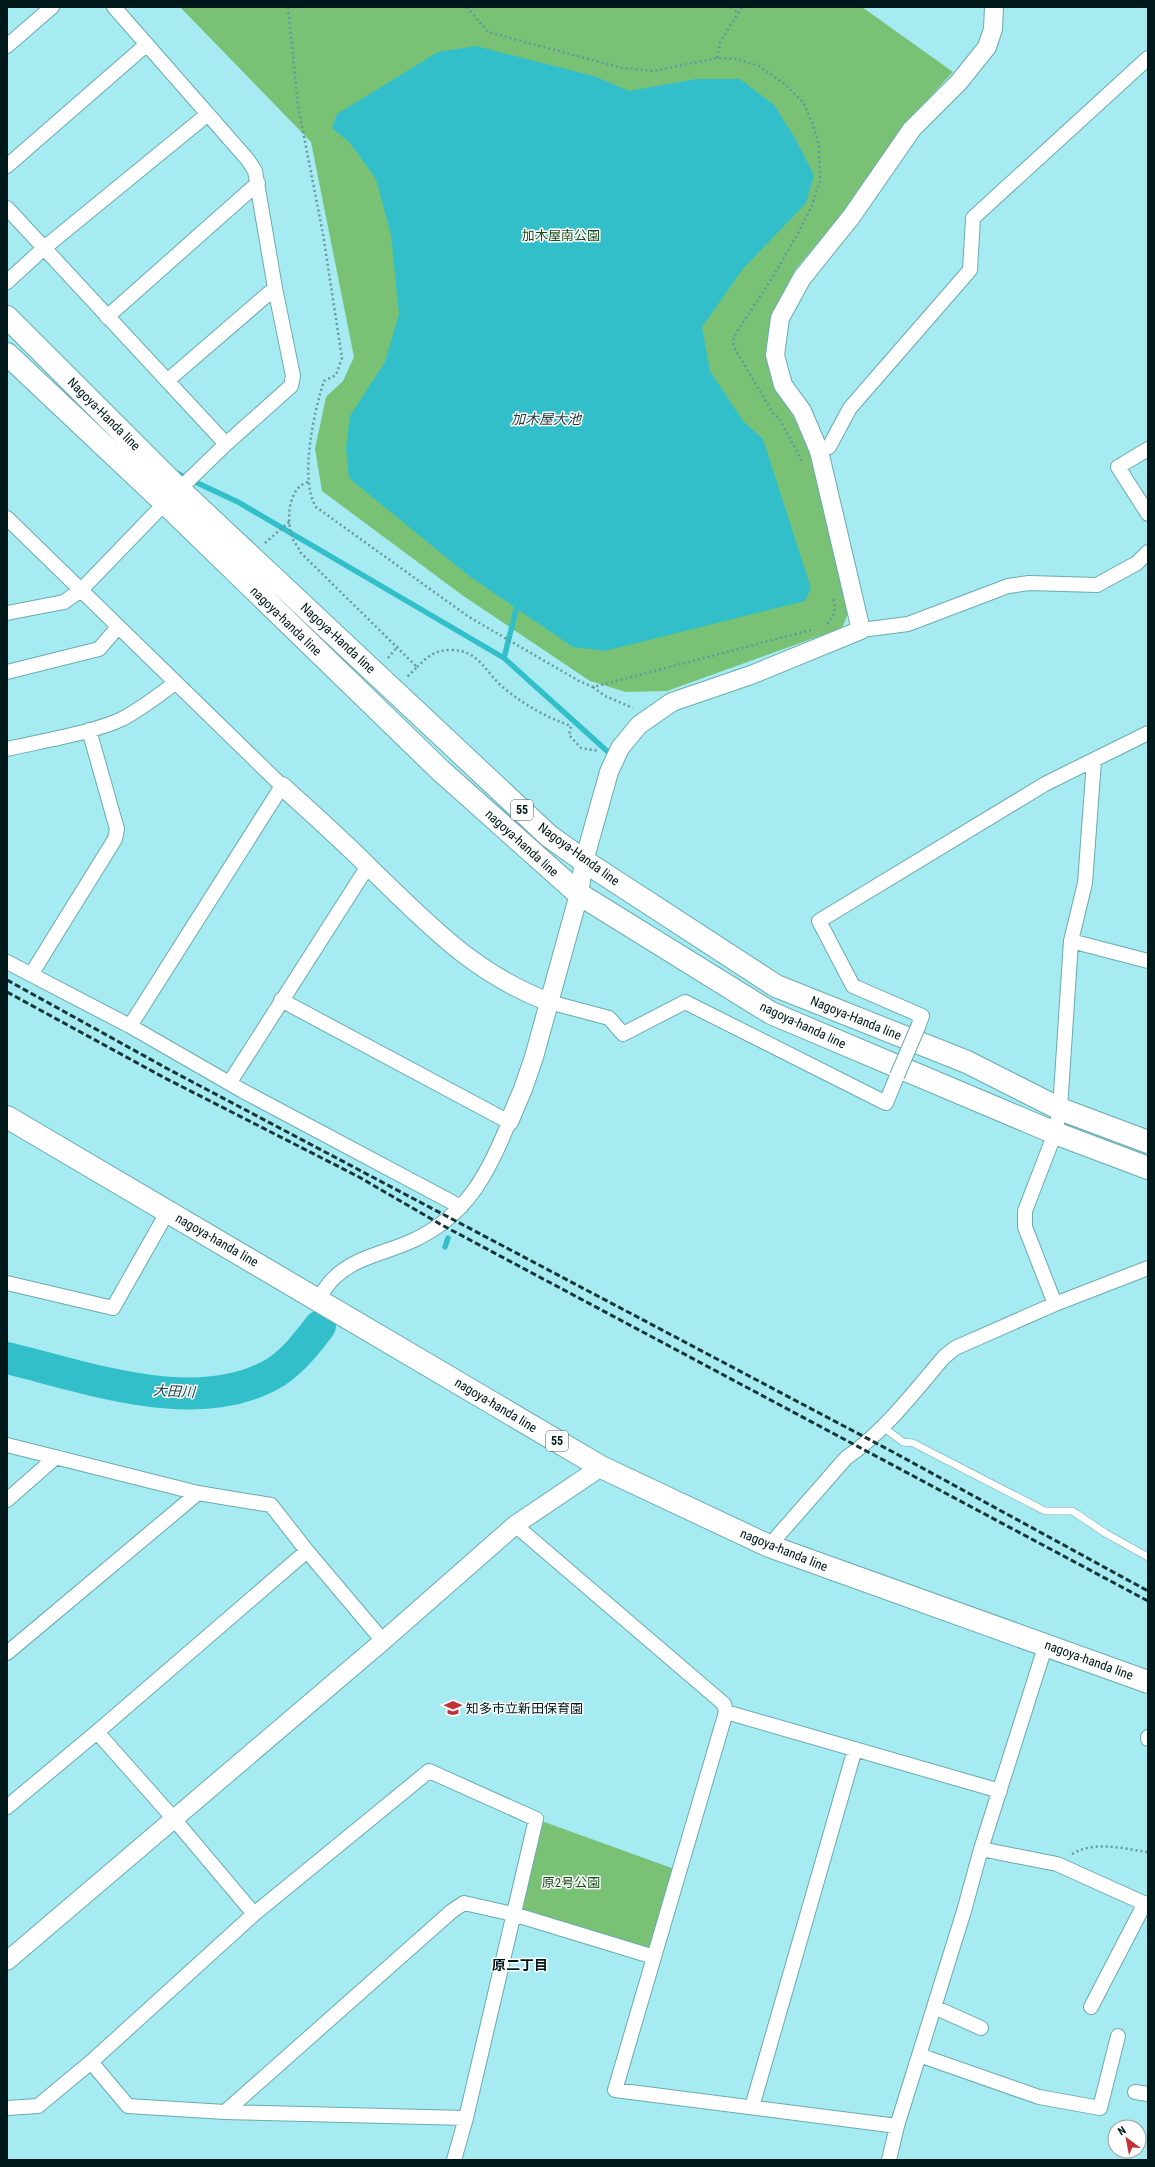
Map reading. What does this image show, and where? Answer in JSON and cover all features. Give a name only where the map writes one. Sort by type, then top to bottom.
[{"type":"main road","name":"Nagoya-Handa line","points":[[7,317],[172,497],[549,836],[584,861],[776,986],[967,1062],[1060,1109],[1148,1142]]},
{"type":"main road","name":"nagoya-handa line","points":[[7,354],[172,497],[440,770],[579,894],[771,1013],[1055,1133],[1148,1168]]},
{"type":"main road","name":"nagoya-handa line","points":[[7,1117],[601,1467],[769,1546],[1046,1644],[1148,1682]]},
{"type":"street","points":[[7,46],[52,7]]},
{"type":"street","points":[[7,613],[64,602],[81,590],[226,444],[291,386],[293,376],[275,288],[255,172],[248,160],[114,7]]},
{"type":"street","points":[[861,630],[819,451],[802,411],[783,385],[775,355],[780,318],[802,278],[851,218],[912,129],[959,82],[988,47],[993,29],[994,7]]},
{"type":"street","points":[[7,166],[146,45]]},
{"type":"street","points":[[819,451],[829,447],[850,408],[970,270],[973,218],[1148,58]]},
{"type":"street","points":[[7,282],[44,248],[208,114]]},
{"type":"street","points":[[106,316],[258,183]]},
{"type":"street","points":[[7,208],[226,444]]},
{"type":"street","points":[[167,382],[275,288]]},
{"type":"street","points":[[1148,450],[1118,467],[1148,514]]},
{"type":"street","points":[[7,518],[282,786],[449,944],[475,964],[514,987],[549,1002],[609,1018],[623,1034],[685,1002],[886,1103],[922,1016],[853,986],[819,921],[1045,784],[1148,733]]},
{"type":"street","points":[[318,1299],[334,1278],[350,1266],[370,1256],[415,1240],[449,1218],[473,1194],[483,1178],[523,1089],[579,894],[584,861],[614,759],[628,736],[639,725],[672,702],[752,676],[861,630],[908,624],[1008,586],[1029,582],[1097,585],[1137,563],[1148,552]]},
{"type":"street","points":[[7,672],[99,649],[118,627]]},
{"type":"street","points":[[7,749],[89,730],[121,720],[145,706],[175,683]]},
{"type":"street","points":[[32,973],[115,839],[117,829],[89,730]]},
{"type":"street","points":[[1055,1304],[1026,1227],[1025,1211],[1055,1133],[1060,1109],[1071,941],[1085,883],[1094,761]]},
{"type":"street","points":[[130,1026],[282,786]]},
{"type":"street","points":[[230,1082],[368,866]]},
{"type":"street","points":[[1071,941],[1148,961]]},
{"type":"street","points":[[7,962],[32,973],[130,1026],[230,1082],[243,1091],[461,1207]]},
{"type":"street","points":[[281,1000],[509,1122]]},
{"type":"street","points":[[7,1283],[114,1308],[168,1211]]},
{"type":"street","points":[[769,1546],[846,1458],[860,1448],[883,1427],[944,1356],[955,1348],[1055,1304],[1148,1268]]},
{"type":"street","points":[[7,1445],[198,1493],[271,1505],[307,1551],[383,1641]]},
{"type":"street","points":[[7,1500],[56,1457]]},
{"type":"street","points":[[7,1961],[383,1641],[515,1525],[601,1467]]},
{"type":"street","points":[[7,1653],[198,1493]]},
{"type":"street","points":[[515,1525],[724,1704],[726,1712],[615,2090],[897,2126]]},
{"type":"street","points":[[7,1807],[97,1732],[307,1551]]},
{"type":"street","points":[[889,2160],[897,2126],[934,2007],[980,1849],[1046,1644]]},
{"type":"street","points":[[726,1712],[1000,1790]]},
{"type":"street","points":[[97,1732],[174,1818],[254,1914]]},
{"type":"street","points":[[752,2107],[855,1749]]},
{"type":"street","points":[[7,2108],[38,2106],[91,2062],[254,1914],[429,1771],[536,1819],[466,2118],[454,2160]]},
{"type":"street","points":[[980,1849],[1057,1864],[1146,1904],[1091,2007]]},
{"type":"street","points":[[225,2112],[452,1911],[464,1903],[513,1914],[654,1957]]},
{"type":"street","points":[[934,2007],[981,2028]]},
{"type":"street","points":[[919,2056],[1039,2097],[1100,2108],[1118,2036]]},
{"type":"street","points":[[91,2062],[128,2106],[225,2112],[466,2118]]},
{"type":"lane","points":[[883,1427],[903,1442],[913,1443],[1045,1511],[1072,1511],[1105,1533],[1148,1557]]},
{"type":"path","points":[[288,7],[298,106],[323,234],[342,358],[336,375],[324,381],[320,394],[309,458],[308,482],[316,507],[469,616],[579,681],[593,687],[605,696],[632,706],[636,710]]},
{"type":"path","points":[[467,7],[488,32],[622,68],[654,71],[717,58],[736,59],[759,66],[786,85],[803,102],[814,125],[819,145],[820,181],[811,208],[774,275],[735,335],[733,342],[735,349],[774,416],[779,418],[806,468]]},
{"type":"path","points":[[731,7],[739,13]]},
{"type":"path","points":[[717,58],[720,42],[742,7]]},
{"type":"path","points":[[308,482],[302,484],[295,493],[289,512],[288,522],[293,539],[301,553],[398,646],[417,667]]},
{"type":"path","points":[[263,546],[288,522]]},
{"type":"path","points":[[823,625],[828,623],[836,608],[832,593]]},
{"type":"path","points":[[593,687],[818,628]]},
{"type":"path","points":[[385,662],[398,646]]},
{"type":"path","points":[[405,679],[430,654],[444,650],[469,652],[504,688],[544,716],[571,726],[569,735],[581,748],[602,751]]},
{"type":"path","points":[[1057,1864],[1075,1852],[1103,1846],[1148,1852]]},
{"type":"green space","name":"加木屋大池","points":[[180,7],[862,7],[953,72],[904,125],[845,210],[795,270],[774,312],[772,377],[811,450],[850,609],[842,628],[667,691],[626,692],[590,681],[462,595],[322,491],[315,449],[326,397],[343,381],[354,357],[311,142]]},
{"type":"green space","name":"原2号公園","points":[[536,1819],[680,1871],[654,1957],[513,1914]]},
{"type":"water","name":"加木屋大池","points":[[476,46],[594,76],[629,91],[696,79],[740,79],[774,105],[795,138],[814,175],[806,203],[742,270],[702,327],[710,371],[743,421],[763,439],[811,588],[805,601],[605,651],[573,647],[469,576],[349,478],[346,448],[350,416],[385,362],[399,314],[391,235],[376,179],[350,143],[332,128],[337,114],[438,52]]},
{"type":"waterway","points":[[174,472],[238,502],[504,658],[607,751]]},
{"type":"waterway","points":[[504,658],[518,602]]},
{"type":"waterway","points":[[445,1247],[448,1238]]},
{"type":"waterway","name":"大田川","points":[[320,1326],[325,1321]]},
{"type":"waterway","name":"大田川","points":[[7,1358],[72,1375],[143,1390],[179,1393],[213,1392],[246,1386],[276,1372],[294,1357],[320,1326]]},
{"type":"railway","points":[[7,980],[168,1069],[893,1452],[1148,1591]]},
{"type":"railway","points":[[7,992],[163,1077],[359,1177],[440,1224],[1148,1601]]},
{"type":"place","name":"知多市立新田保育園","points":[[453,1708]]},
{"type":"district","name":"原二丁目","points":[[520,1965]]},
{"type":"park label","name":"加木屋南公園","points":[[561,235]]}]
